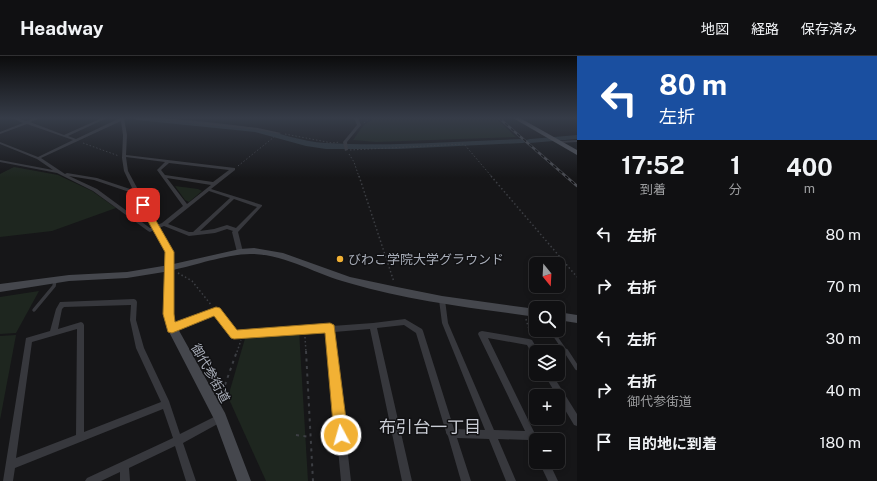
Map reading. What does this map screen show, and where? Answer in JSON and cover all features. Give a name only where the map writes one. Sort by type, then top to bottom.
[{"type":"main road","points":[[551,138],[577,153]]},
{"type":"street","points":[[70,138],[75,140]]},
{"type":"street","points":[[38,158],[80,138]]},
{"type":"street","name":"御代参街道","points":[[124,138],[126,171],[169,252],[174,271],[168,314],[172,328],[220,418],[244,481]]},
{"type":"street","points":[[346,146],[351,138]]},
{"type":"street","points":[[558,142],[577,141]]},
{"type":"street","points":[[0,143],[38,158],[60,172],[95,190],[150,230],[164,224],[233,169]]},
{"type":"street","points":[[124,157],[233,169]]},
{"type":"street","points":[[0,161],[95,178],[137,193]]},
{"type":"street","points":[[167,162],[160,170],[186,206]]},
{"type":"street","points":[[164,176],[215,184]]},
{"type":"street","points":[[208,189],[260,206],[235,232],[240,252]]},
{"type":"street","points":[[194,234],[234,197]]},
{"type":"street","points":[[164,224],[189,234],[215,231],[227,227],[237,230]]},
{"type":"street","points":[[0,288],[56,279],[110,277],[174,271],[240,252],[268,252],[349,280],[442,300],[529,312]]},
{"type":"street","points":[[442,300],[446,322],[511,481]]},
{"type":"street","points":[[53,333],[59,309],[62,304],[134,302],[133,320],[140,348],[166,404],[192,481]]},
{"type":"street","points":[[172,328],[216,311],[234,335],[373,326],[405,322],[419,331],[466,481]]},
{"type":"street","points":[[565,317],[577,319]]},
{"type":"street","points":[[8,481],[29,340],[81,325],[80,438]]},
{"type":"street","points":[[373,326],[407,481]]},
{"type":"street","points":[[330,328],[346,481]]},
{"type":"street","points":[[531,345],[529,342],[482,334],[531,433]]},
{"type":"street","points":[[552,381],[577,422]]},
{"type":"street","points":[[11,465],[166,404]]},
{"type":"street","points":[[90,481],[124,467],[220,418]]},
{"type":"street","points":[[450,433],[529,436]]},
{"type":"street","points":[[124,467],[125,481]]},
{"type":"street","points":[[547,469],[553,481]]},
{"type":"lane","points":[[34,310],[54,286],[56,279]]},
{"type":"lane","points":[[556,337],[577,368]]},
{"type":"path","points":[[233,169],[274,138]]},
{"type":"path","points":[[305,138],[346,146],[464,144],[577,277]]},
{"type":"path","points":[[75,140],[124,157]]},
{"type":"path","points":[[346,146],[354,162],[397,291]]},
{"type":"path","points":[[174,271],[192,281],[216,311]]},
{"type":"path","points":[[526,319],[529,329]]},
{"type":"path","points":[[304,330],[313,481]]},
{"type":"path","points":[[220,400],[243,335]]},
{"type":"path","points":[[296,435],[310,437]]},
{"type":"shaded area","points":[[355,138],[493,138],[376,142],[353,140]]},
{"type":"shaded area","points":[[14,167],[58,175],[92,191],[116,208],[52,231],[0,237],[0,174]]},
{"type":"shaded area","points":[[175,186],[198,189],[202,191],[189,202],[185,200]]},
{"type":"shaded area","points":[[39,291],[16,333],[0,334],[0,297]]},
{"type":"shaded area","points":[[299,330],[308,481],[266,481],[228,397],[246,335]]},
{"type":"shaded area","points":[[16,335],[0,420],[0,336]]},
{"type":"waterway","points":[[284,138],[306,144],[326,146],[397,146],[523,141]]},
{"type":"waterway","points":[[530,141],[567,138]]},
{"type":"railway","points":[[522,138],[577,186]]},
{"type":"place","name":"びわこ学院大学グラウンド","points":[[340,259]]},
{"type":"district","name":"布引台一丁目","points":[[430,427]]},
{"type":"route","points":[[143,205],[169,252],[170,268],[168,314],[172,328],[216,311],[234,335],[330,328],[341,435]]}]
